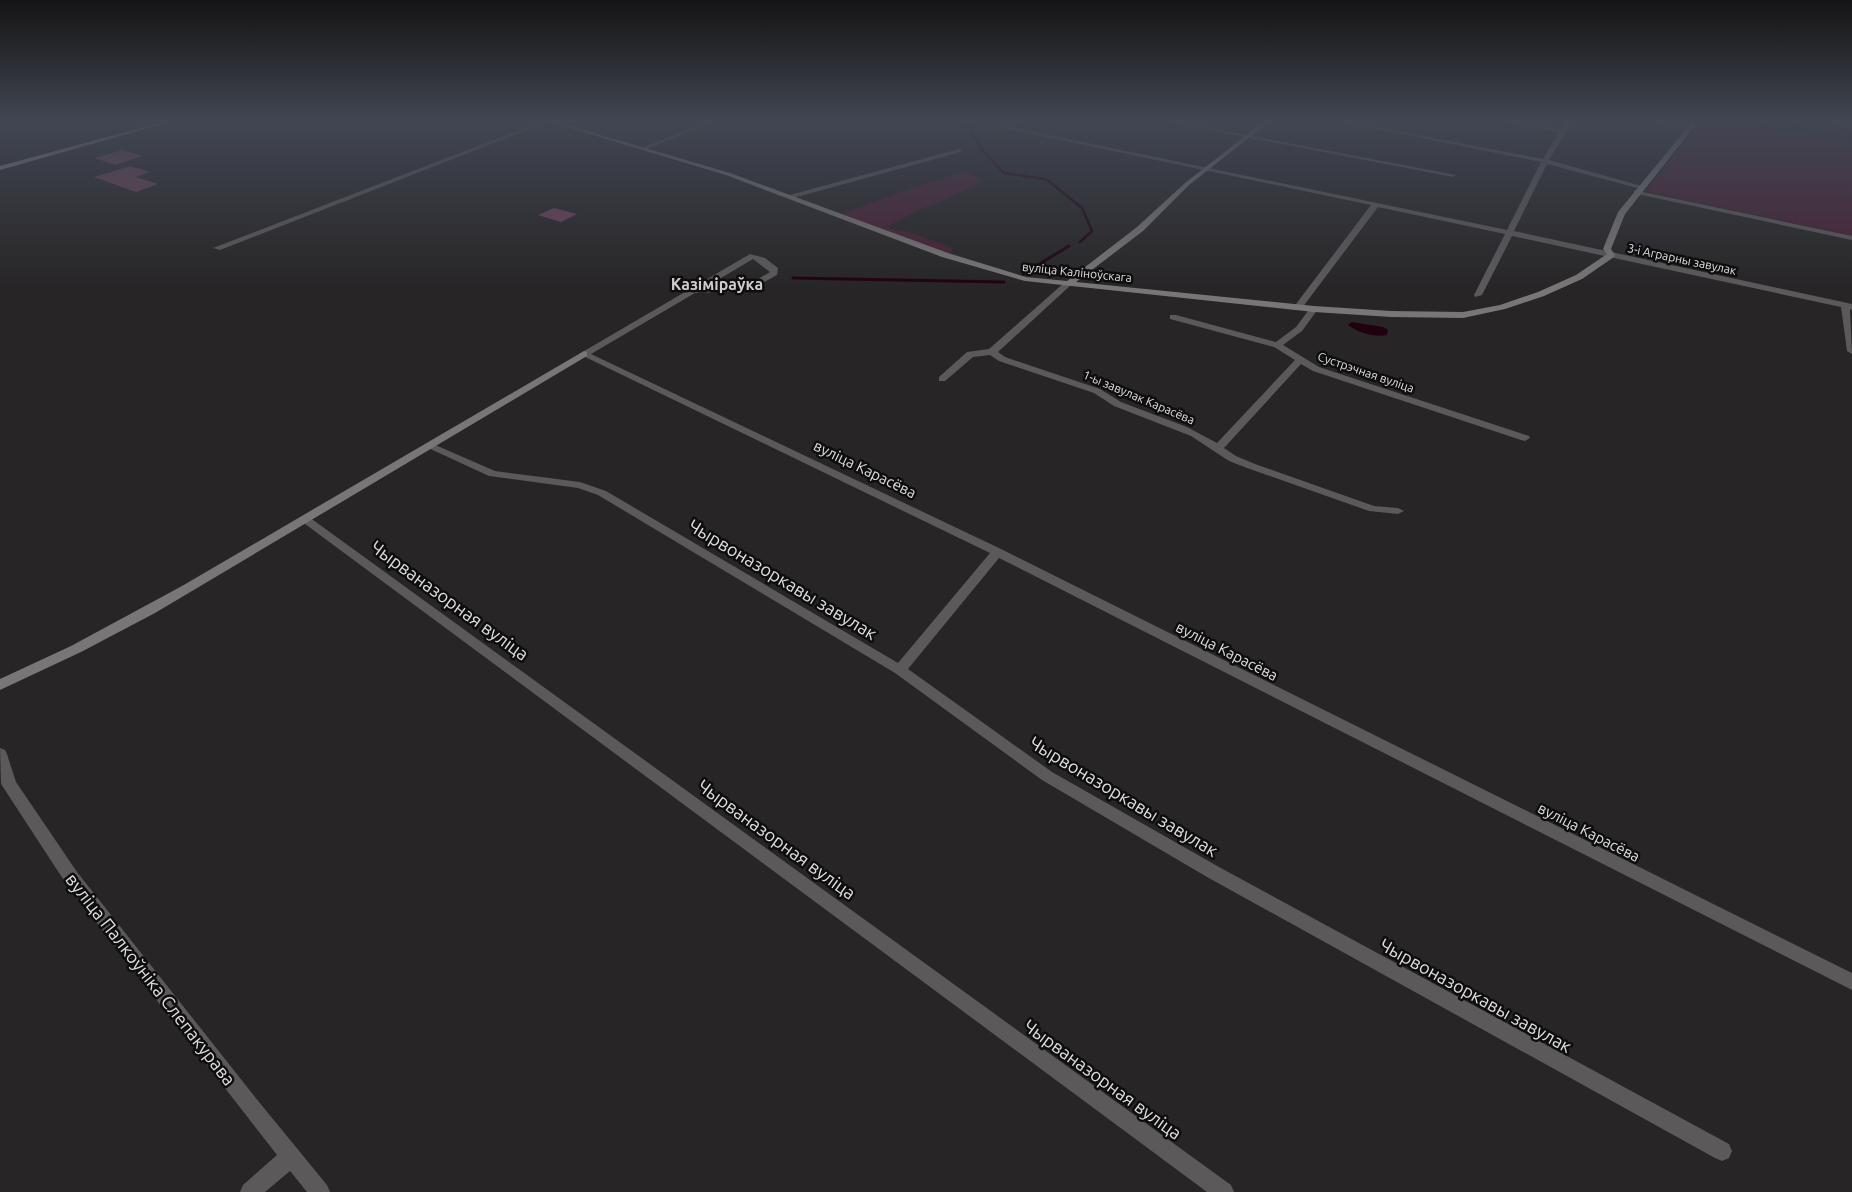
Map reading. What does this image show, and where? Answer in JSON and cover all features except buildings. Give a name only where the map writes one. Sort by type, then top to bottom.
[{"type":"main road","name":"вуліца Каліноўскага","points":[[734,178],[790,196],[945,255],[1026,278],[1314,309],[1391,314],[1463,315],[1502,307],[1541,294],[1579,277],[1611,255]]},
{"type":"main road","points":[[1068,284],[1140,229],[1168,201],[1196,178]]},
{"type":"main road","points":[[1611,255],[1607,249],[1621,214],[1649,178]]},
{"type":"main road","points":[[0,686],[163,604],[584,354]]},
{"type":"street","points":[[217,248],[400,178]]},
{"type":"street","points":[[790,196],[859,178]]},
{"type":"street","name":"3-і Аграрны завулак","points":[[1248,178],[1848,306]]},
{"type":"street","points":[[1478,294],[1536,178]]},
{"type":"street","points":[[1599,178],[1639,190],[1852,238]]},
{"type":"street","points":[[1298,306],[1376,204]]},
{"type":"street","points":[[584,354],[692,291],[753,256],[775,270],[774,273],[748,288],[692,291]]},
{"type":"street","points":[[942,379],[970,354],[992,352],[1068,284]]},
{"type":"street","points":[[1848,306],[1852,351]]},
{"type":"street","points":[[1277,345],[1299,329],[1314,309]]},
{"type":"street","name":"Сустрэчная вуліца","points":[[1173,317],[1277,345],[1316,369],[1525,438]]},
{"type":"street","name":"1-ы завулак Карасёва","points":[[992,352],[1002,359],[1097,391],[1116,402],[1194,434],[1219,447],[1231,458],[1373,509],[1398,511]]},
{"type":"street","name":"вуліца Карасёва","points":[[584,354],[997,552],[1852,982]]},
{"type":"street","points":[[1219,447],[1300,360]]},
{"type":"street","name":"Чырвоназоркавы завулак","points":[[429,446],[493,474],[580,485],[602,493],[900,670],[1048,776],[1213,872],[1722,1151]]},
{"type":"street","name":"Чырваназорная вуліца","points":[[305,519],[1224,1192]]},
{"type":"street","points":[[900,670],[997,552]]},
{"type":"street","name":"вуліца Палкоўніка Слепакурава","points":[[0,754],[9,784],[71,876],[252,1109],[320,1192]]},
{"type":"street","points":[[250,1192],[291,1156]]},
{"type":"shaded area","points":[[945,178],[978,178],[984,181],[888,226],[891,229],[906,231],[948,246],[953,250],[950,253],[941,252],[842,214]]},
{"type":"shaded area","points":[[1657,178],[1852,178],[1852,236],[1646,191]]},
{"type":"shaded area","points":[[1352,322],[1383,327],[1388,330],[1387,335],[1377,336],[1361,332],[1348,325]]},
{"type":"waterway","points":[[1036,178],[1046,179],[1082,208],[1092,231],[1080,242]]},
{"type":"waterway","points":[[1023,274],[1069,246],[1067,247]]},
{"type":"waterway","points":[[793,278],[1004,282]]},
{"type":"district","name":"Казіміраўка","points":[[717,284]]}]
